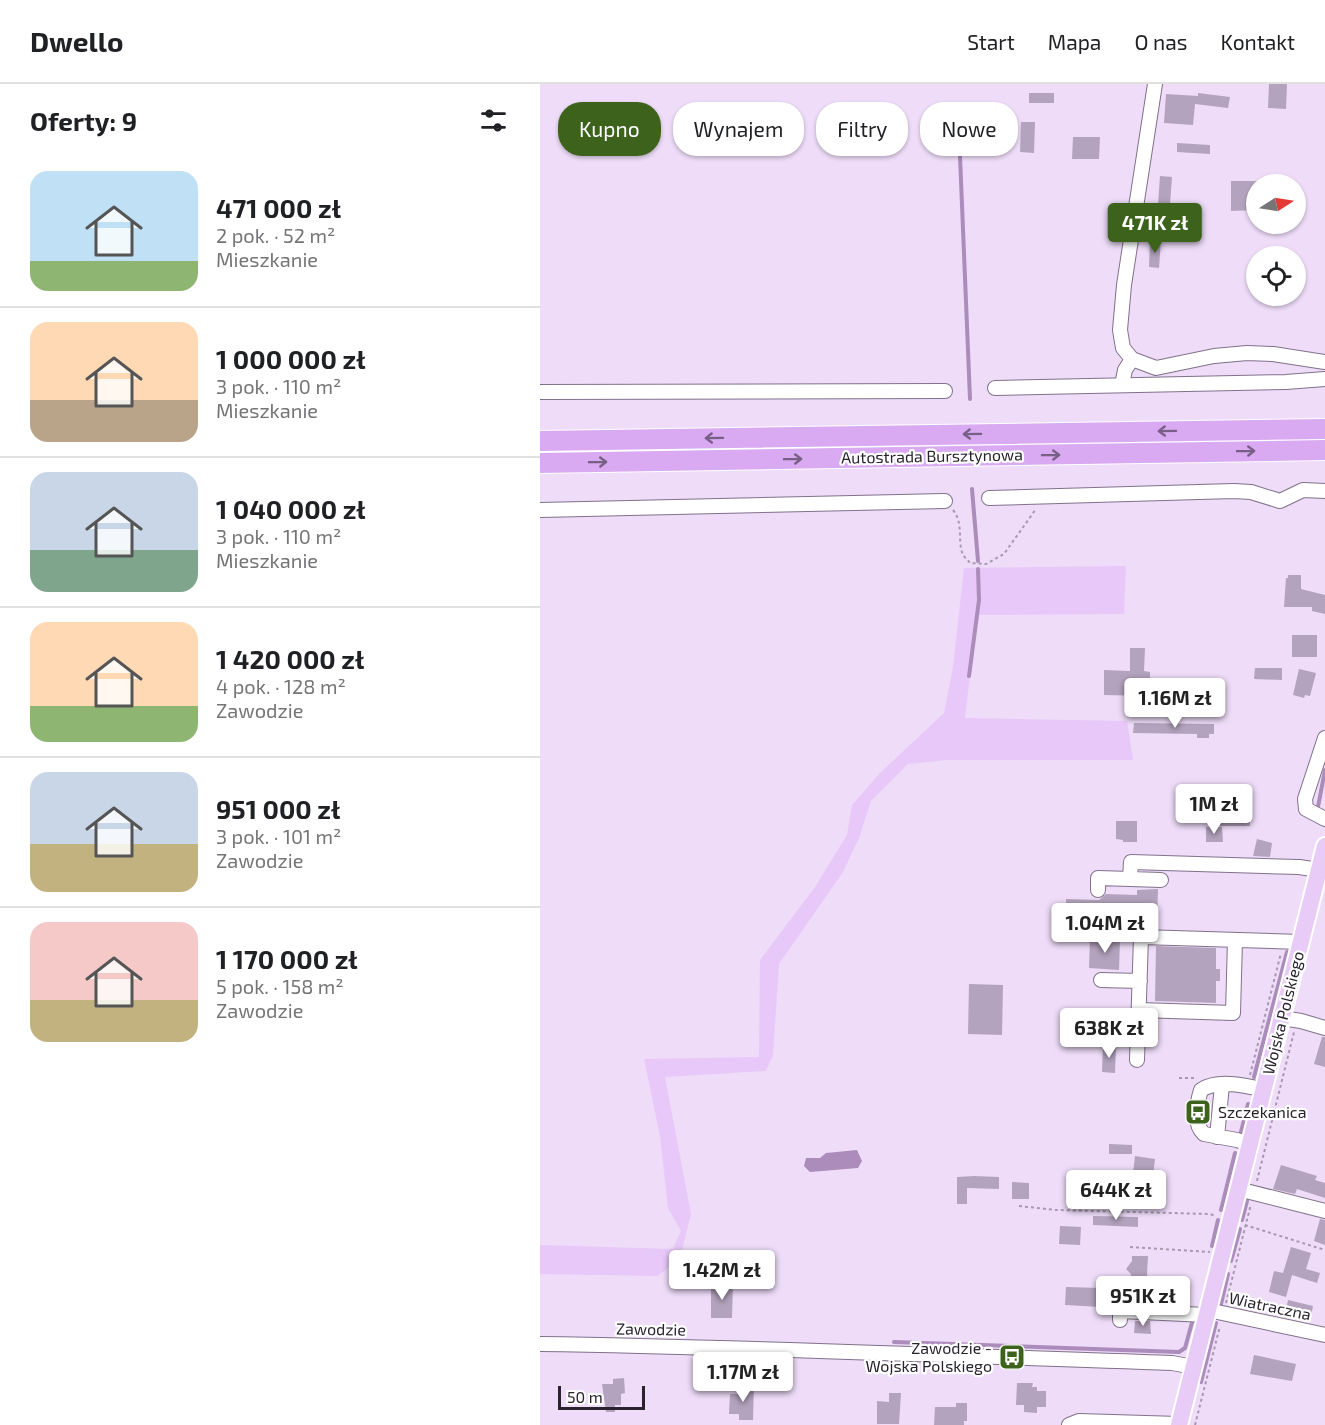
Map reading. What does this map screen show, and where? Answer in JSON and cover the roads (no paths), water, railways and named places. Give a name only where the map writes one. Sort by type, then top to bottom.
[{"type":"highway","name":"Autostrada Bursztynowa","points":[[540,441],[1325,429]]},
{"type":"highway","name":"Autostrada Bursztynowa","points":[[540,463],[1325,450]]},
{"type":"main road","name":"Wojska Polskiego","points":[[1184,1425],[1194,1367],[1212,1313],[1221,1257],[1238,1223],[1246,1191],[1256,1088],[1289,1019],[1301,942],[1321,872],[1325,846]]},
{"type":"street","points":[[1155,84],[1126,274],[1120,330],[1123,348],[1132,359],[1156,368],[1214,356],[1247,353],[1273,354],[1325,362]]},
{"type":"street","points":[[1122,385],[1125,370],[1132,359]]},
{"type":"street","points":[[995,388],[1325,379]]},
{"type":"street","points":[[540,392],[945,391]]},
{"type":"street","points":[[989,498],[1234,491],[1251,492],[1280,501],[1303,490],[1325,490]]},
{"type":"street","points":[[540,510],[945,501]]},
{"type":"street","points":[[1325,738],[1305,799],[1306,809],[1325,819]]},
{"type":"street","points":[[1130,879],[1131,862],[1299,867],[1321,872]]},
{"type":"street","points":[[1098,890],[1098,878],[1161,880]]},
{"type":"street","points":[[1137,1060],[1141,937],[1301,942]]},
{"type":"street","points":[[1139,1010],[1233,1013],[1235,940]]},
{"type":"street","points":[[1101,980],[1140,981]]},
{"type":"street","points":[[1289,1019],[1325,1028]]},
{"type":"street","points":[[1217,1137],[1222,1085]]},
{"type":"street","points":[[1250,1144],[1204,1134],[1200,1131],[1197,1123],[1198,1099],[1201,1090],[1206,1086],[1256,1088]]},
{"type":"street","points":[[1246,1191],[1325,1211]]},
{"type":"street","name":"Wiatraczna","points":[[1120,1320],[1120,1311],[1212,1313],[1325,1335]]},
{"type":"street","name":"Zawodzie","points":[[540,1344],[988,1356],[1172,1363],[1194,1367]]},
{"type":"street","points":[[1069,1425],[1079,1421],[1184,1425]]},
{"type":"waterway","points":[[960,156],[970,399]]},
{"type":"waterway","points":[[972,489],[978,561]]},
{"type":"waterway","points":[[969,676],[979,600],[978,569]]},
{"type":"waterway","points":[[1318,807],[1325,770]]},
{"type":"waterway","points":[[1254,1077],[1287,952]]},
{"type":"waterway","points":[[1241,1132],[1248,1104]]},
{"type":"waterway","points":[[1221,1210],[1235,1153]]},
{"type":"waterway","points":[[1242,1220],[1247,1201]]},
{"type":"waterway","points":[[1212,1246],[1218,1220]]},
{"type":"waterway","points":[[1231,1261],[1240,1229]]},
{"type":"waterway","points":[[1221,1304],[1228,1274]]},
{"type":"waterway","points":[[894,1342],[1179,1352],[1185,1348],[1193,1319]]},
{"type":"waterway","points":[[1201,1382],[1216,1323]]},
{"type":"place","name":"Szczekanica","points":[[1198,1112]]},
{"type":"place","name":"Zawodzie - Wojska Polskiego","points":[[1012,1357]]}]
